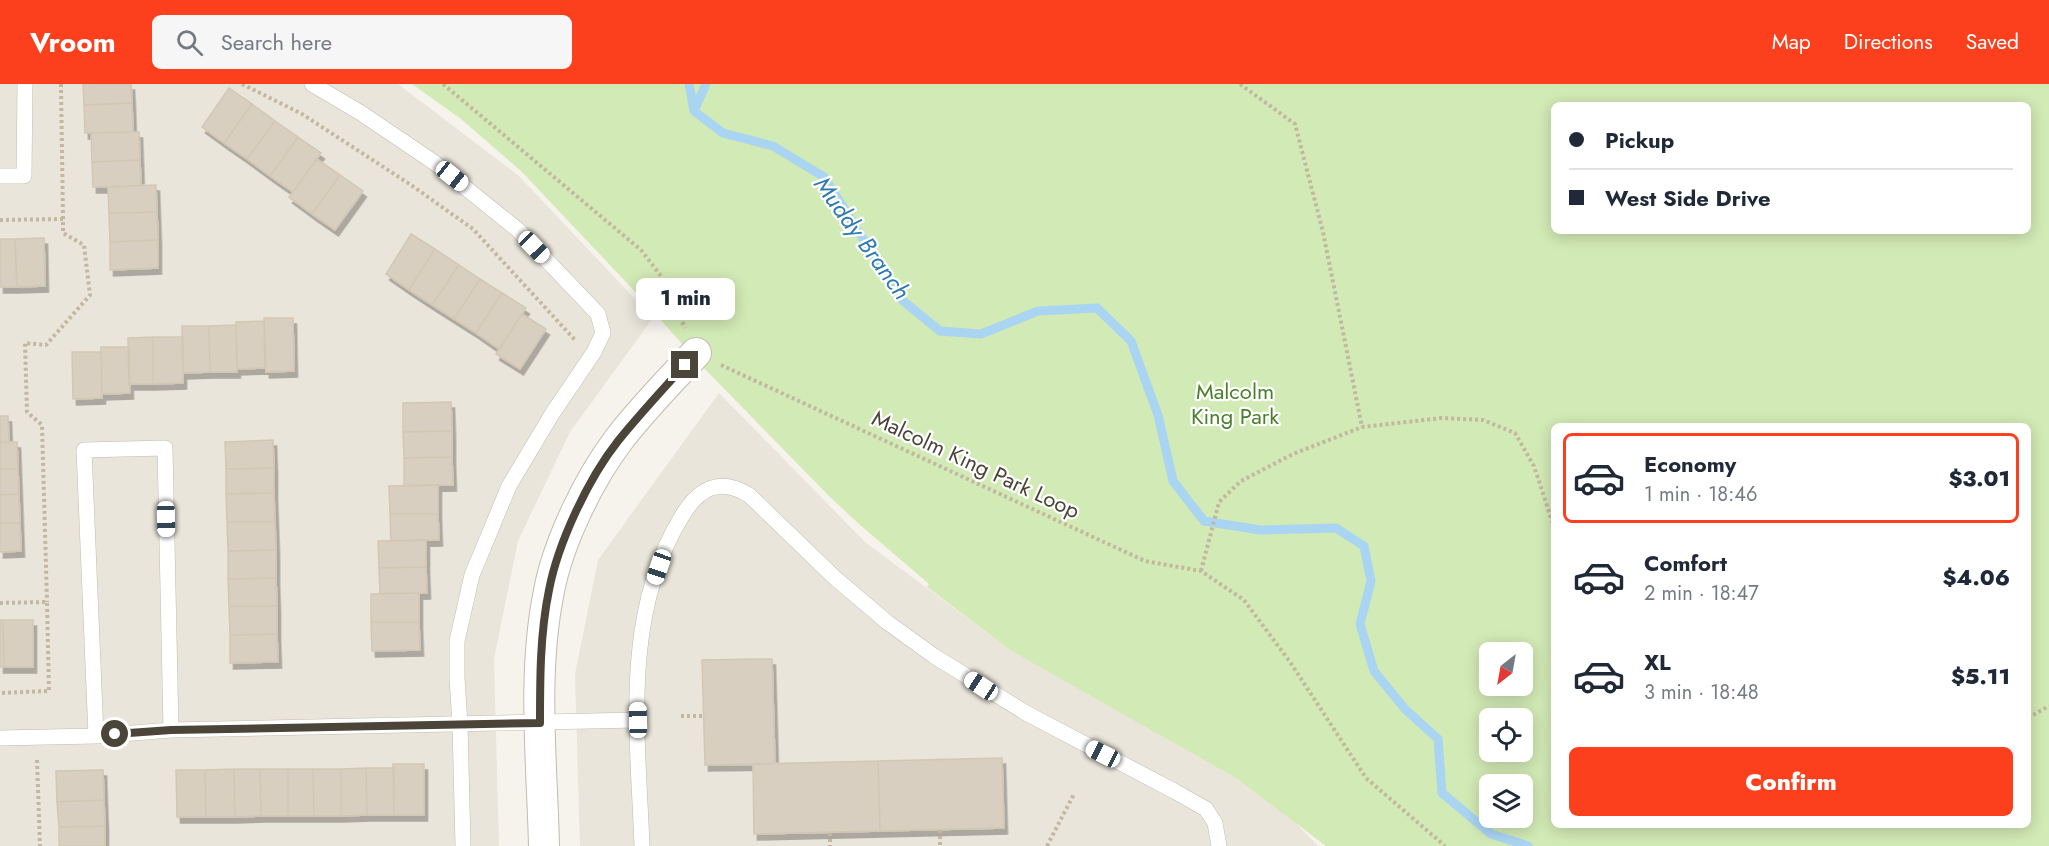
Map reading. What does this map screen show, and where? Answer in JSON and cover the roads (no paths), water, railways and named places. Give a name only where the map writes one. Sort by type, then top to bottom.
[{"type":"street","points":[[544,846],[540,723],[542,643],[549,589],[562,548],[580,504],[617,442],[696,353]]},
{"type":"lane","points":[[0,176],[24,176],[25,84]]},
{"type":"lane","points":[[312,84],[361,113],[435,163],[518,230],[598,314],[603,333],[594,352],[552,414],[509,486],[472,575],[457,640],[463,846]]},
{"type":"lane","points":[[96,736],[84,450],[165,448],[171,730]]},
{"type":"lane","points":[[642,846],[638,720],[639,646],[643,617],[659,567],[678,523],[690,503],[701,493],[713,487],[726,485],[749,495],[835,578],[887,622],[934,656],[1026,713],[1206,809],[1215,823],[1219,846]]},
{"type":"lane","points":[[0,738],[96,736],[171,730],[638,720]]},
{"type":"waterway","name":"Muddy Branch","points":[[689,84],[694,111],[723,133],[773,146],[824,177],[902,300],[940,331],[981,334],[1038,311],[1097,308],[1131,341],[1158,415],[1173,481],[1204,521],[1260,530],[1336,528],[1364,546],[1371,581],[1360,624],[1374,671],[1405,709],[1438,739],[1442,793],[1491,834],[1528,846]]},
{"type":"waterway","points":[[694,111],[706,84]]},
{"type":"park label","name":"Malcolm King Park","points":[[1235,404]]}]
